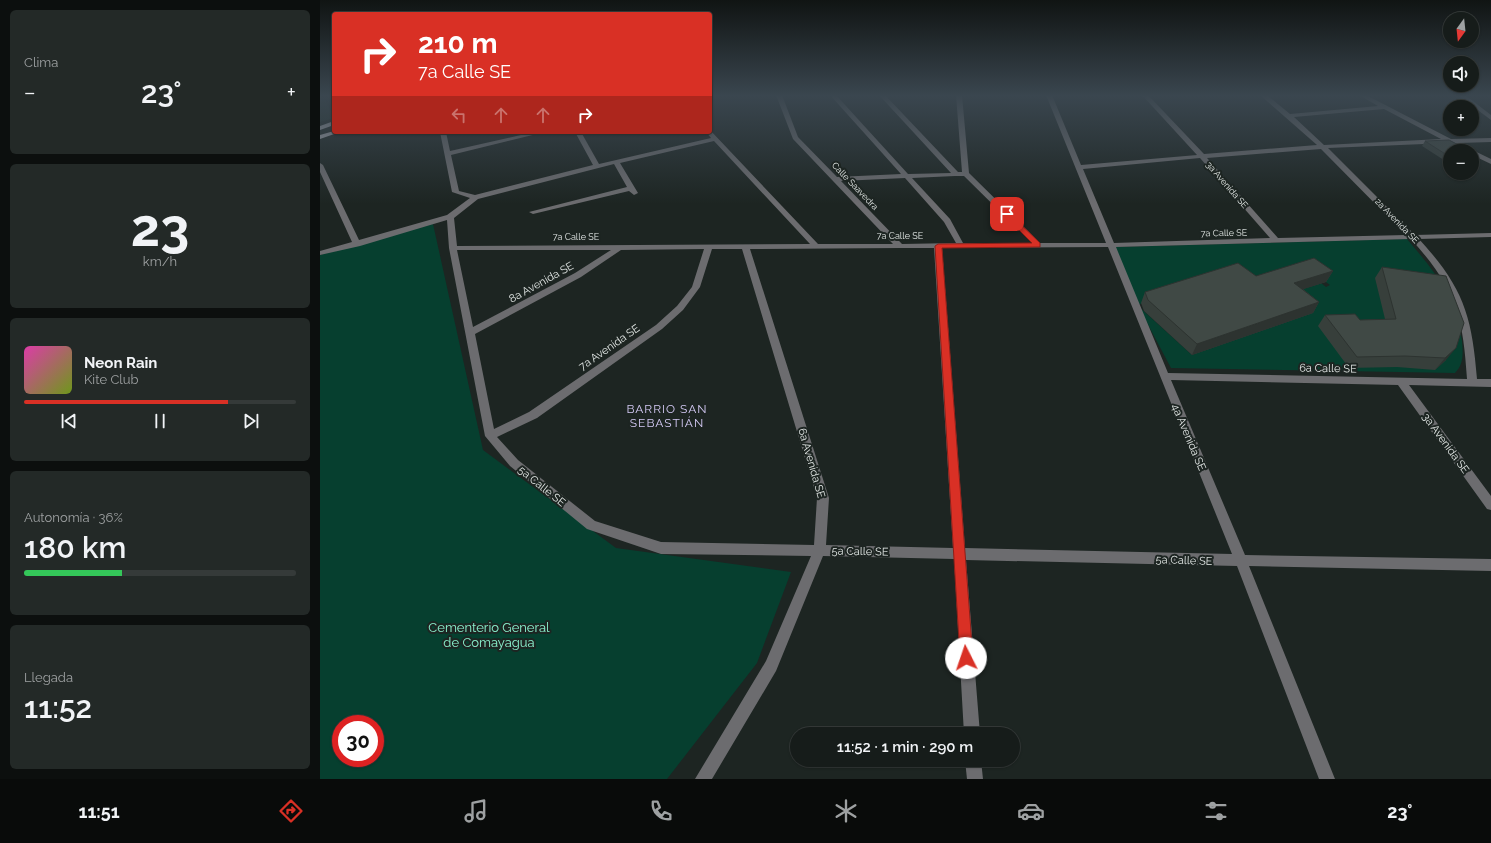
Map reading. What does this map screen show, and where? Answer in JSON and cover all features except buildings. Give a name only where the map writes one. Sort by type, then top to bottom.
[{"type":"main road","points":[[320,137],[332,133]]},
{"type":"street","name":"Calle Saavedra","points":[[793,131],[795,138],[900,246]]},
{"type":"street","points":[[865,131],[947,221],[961,246]]},
{"type":"street","points":[[917,131],[958,175]]},
{"type":"street","points":[[962,131],[966,174],[1038,245]]},
{"type":"street","name":"4a Avenida SE","points":[[1064,131],[1241,561],[1327,779]]},
{"type":"street","name":"3a Avenida SE","points":[[1179,131],[1276,241]]},
{"type":"street","name":"2a Avenida SE","points":[[1306,131],[1324,147],[1414,238],[1447,279],[1457,298],[1468,336],[1472,383]]},
{"type":"street","points":[[1430,131],[1454,144]]},
{"type":"street","points":[[443,134],[456,192],[475,197]]},
{"type":"street","points":[[447,154],[533,134]]},
{"type":"street","points":[[579,134],[597,166]]},
{"type":"street","points":[[711,134],[816,246]]},
{"type":"street","points":[[320,253],[450,217],[475,197],[597,166],[716,139]]},
{"type":"street","points":[[1078,167],[1324,147],[1491,140]]},
{"type":"street","points":[[1479,156],[1491,162]]},
{"type":"street","points":[[533,212],[633,191],[616,162]]},
{"type":"street","points":[[320,165],[356,244]]},
{"type":"street","points":[[835,179],[966,174]]},
{"type":"street","points":[[450,217],[453,248],[490,436]]},
{"type":"street","name":"7a Calle SE","points":[[453,248],[1110,245],[1491,235]]},
{"type":"street","points":[[938,246],[971,727]]},
{"type":"street","name":"8a Avenida SE","points":[[470,333],[578,275],[620,247]]},
{"type":"street","name":"7a Avenida SE","points":[[490,436],[533,415],[659,327],[680,308],[696,287],[709,247]]},
{"type":"street","name":"6a Avenida SE","points":[[703,779],[772,666],[820,550],[823,498],[745,247]]},
{"type":"street","name":"6a Calle SE","points":[[1164,376],[1491,383]]},
{"type":"street","name":"3a Avenida SE","points":[[1401,381],[1491,505]]},
{"type":"street","name":"5a Calle SE","points":[[490,436],[514,463],[591,525],[661,548],[820,550],[1241,561],[1491,565]]},
{"type":"street","points":[[974,767],[975,779]]},
{"type":"green space","name":"Cementerio General de Comayagua","points":[[433,224],[483,450],[616,548],[791,572],[757,663],[667,779],[320,779],[320,255]]},
{"type":"green space","points":[[1407,239],[1427,263],[1443,286],[1455,311],[1462,341],[1463,354],[1460,366],[1455,373],[1171,368],[1138,306],[1192,355],[1288,294],[1321,283],[1326,287],[1330,285],[1306,268],[1250,287],[1233,274],[1137,305],[1115,247]]},
{"type":"district","name":"BARRIO SAN SEBASTIÁN","points":[[667,416]]},
{"type":"route","points":[[966,658],[938,246],[1038,245],[1007,214]]}]
